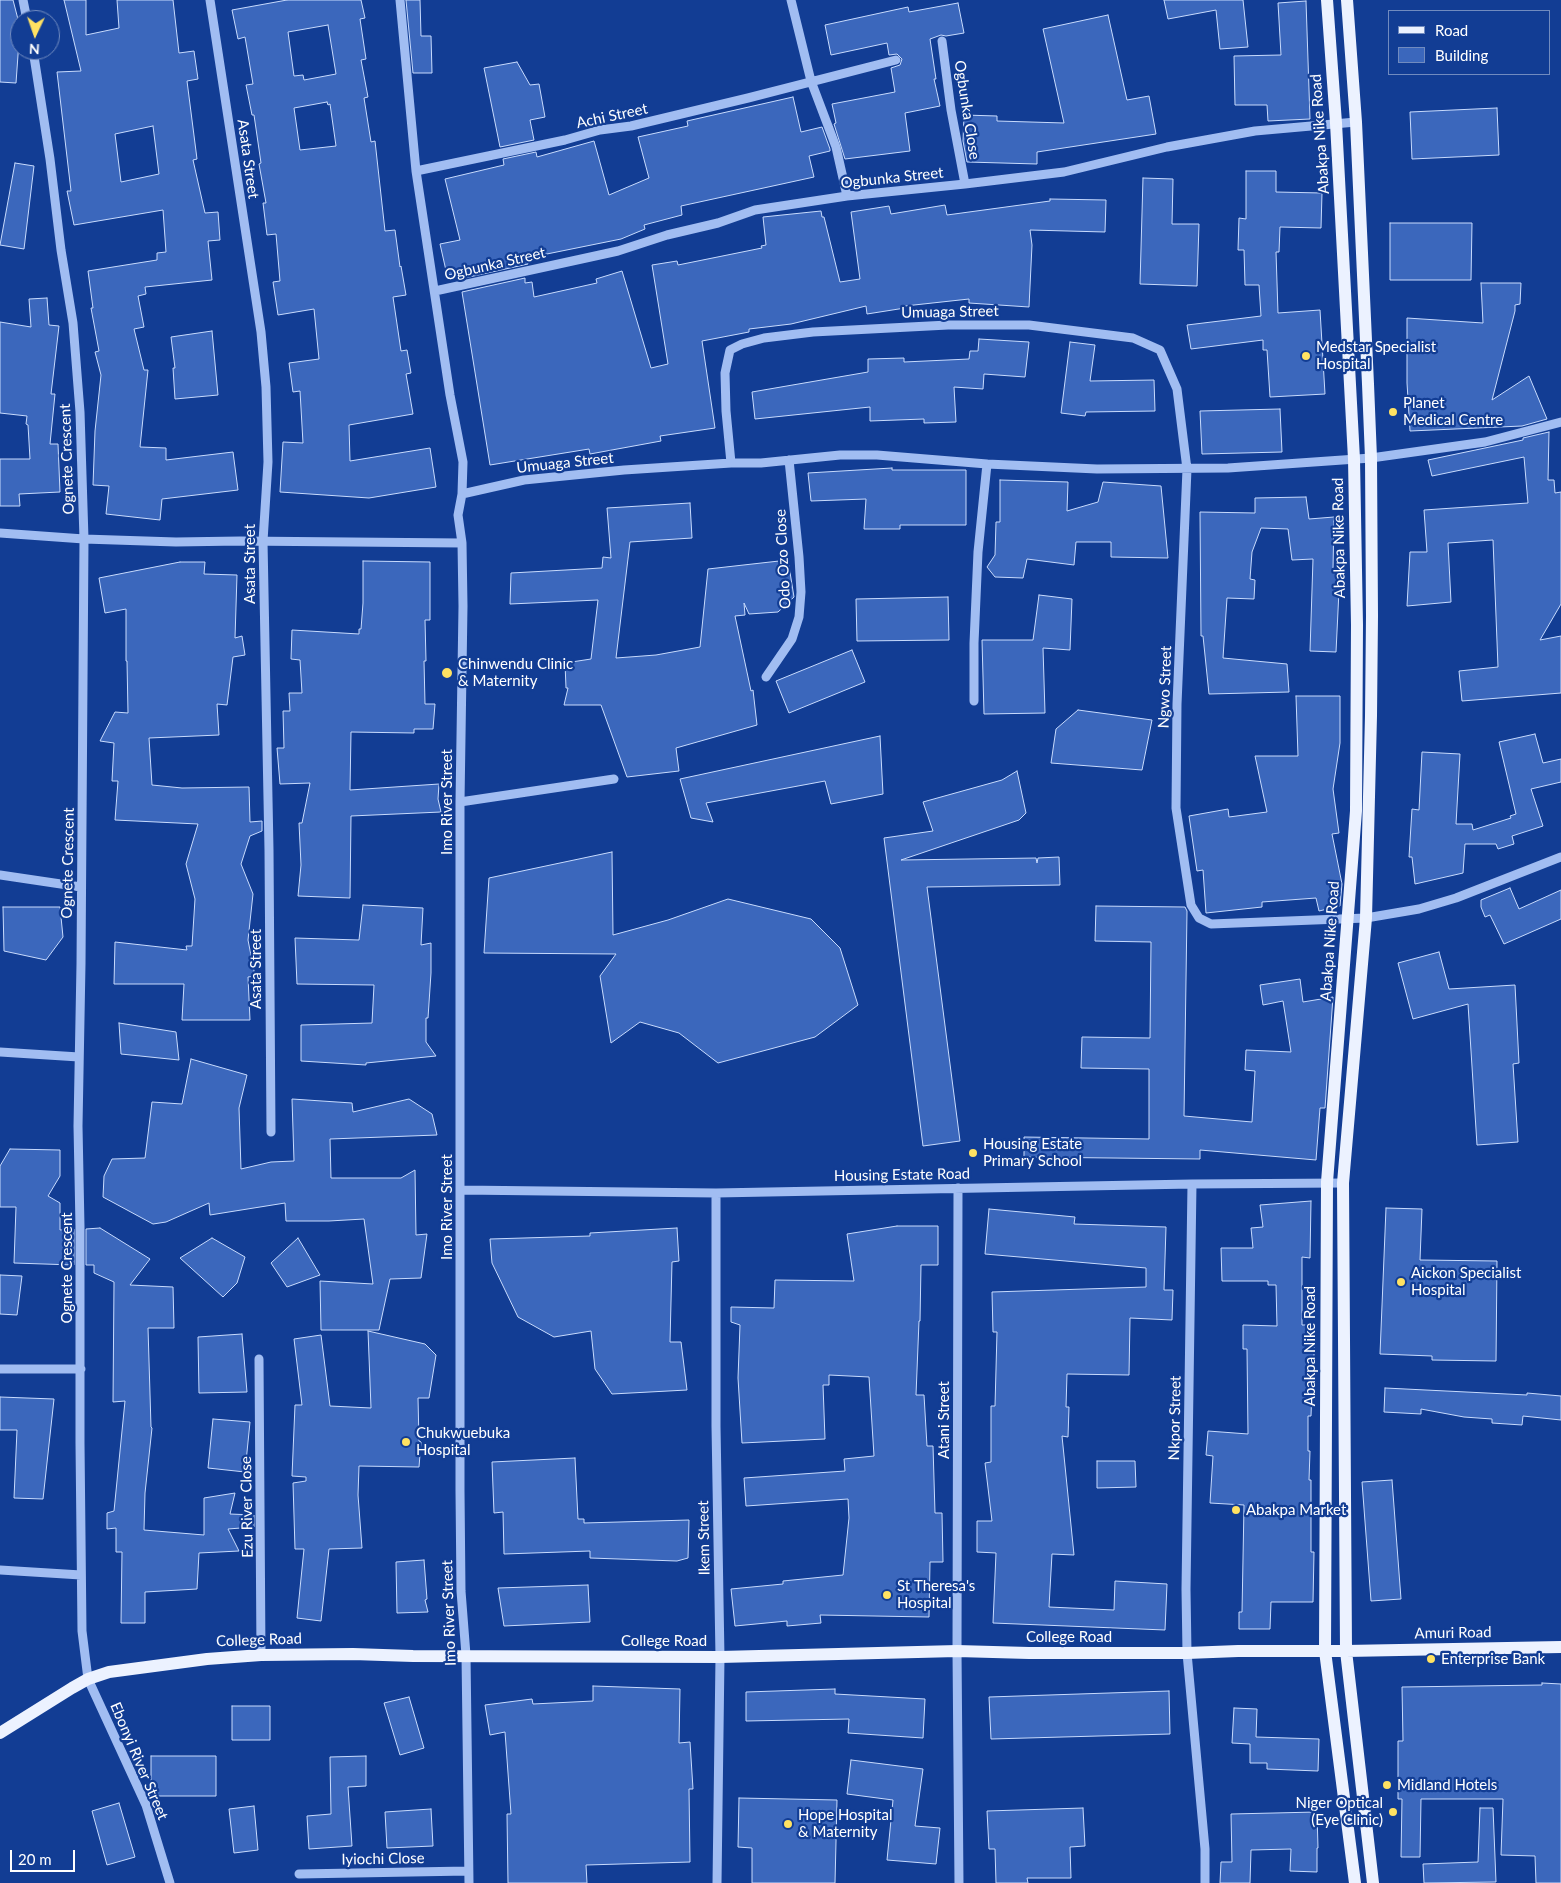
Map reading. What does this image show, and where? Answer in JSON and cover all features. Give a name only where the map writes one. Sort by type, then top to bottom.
[{"type":"main road","name":"Abakpa Nike Road","points":[[1327,0],[1336,123],[1354,458],[1357,625],[1356,811],[1327,1182],[1325,1651],[1355,1883]]},
{"type":"main road","points":[[1347,0],[1356,122],[1371,458],[1372,716],[1366,918],[1343,1183],[1346,1651],[1373,1883]]},
{"type":"main road","name":"Amuri Road","points":[[1346,1651],[1561,1647]]},
{"type":"main road","name":"College Road","points":[[0,1733],[88,1679],[109,1672],[160,1664],[261,1655],[720,1657],[957,1651],[1038,1654],[1187,1654],[1346,1651]]},
{"type":"street","name":"Asata Street","points":[[210,0],[260,332],[266,387],[268,462],[263,541],[269,859],[271,1132]]},
{"type":"street","name":"Imo River Street","points":[[400,0],[416,172],[450,395],[463,462],[462,494],[458,515],[462,543],[463,606],[460,802],[461,1582],[466,1655],[469,1883]]},
{"type":"street","points":[[791,0],[811,80],[836,147],[847,196]]},
{"type":"street","name":"Ogbunka Close","points":[[942,41],[951,110],[965,184]]},
{"type":"street","name":"Ognete Crescent","points":[[35,60],[73,323],[80,412],[84,540],[78,1126],[82,1631],[88,1679]]},
{"type":"street","name":"Achi Street","points":[[416,172],[565,140],[600,130],[631,126],[896,60]]},
{"type":"street","name":"Ogbunka Street","points":[[435,291],[618,251],[667,235],[718,223],[755,210],[847,196],[1064,172],[1166,146],[1255,131],[1356,122]]},
{"type":"street","name":"Umuaga Street","points":[[731,463],[725,373],[730,350],[742,344],[764,338],[813,332],[948,324],[1029,324],[1133,338],[1160,350],[1177,389],[1187,469]]},
{"type":"street","name":"Umuaga Street","points":[[462,494],[524,480],[624,470],[840,455],[877,455],[987,464],[1129,470],[1228,468],[1371,458],[1485,442],[1561,422]]},
{"type":"street","name":"Odo Ozo Close","points":[[766,677],[792,639],[799,617],[801,592],[789,460]]},
{"type":"street","points":[[974,701],[974,634],[978,552],[987,464]]},
{"type":"street","name":"Ngwo Street","points":[[1187,469],[1177,704],[1176,808],[1191,905],[1199,918],[1211,924],[1348,919]]},
{"type":"street","points":[[0,533],[84,540],[176,542],[462,543]]},
{"type":"street","points":[[460,802],[614,779]]},
{"type":"street","points":[[1348,919],[1366,918],[1419,909],[1456,898],[1561,857]]},
{"type":"street","points":[[0,875],[81,887]]},
{"type":"street","points":[[0,1052],[79,1057]]},
{"type":"street","name":"Housing Estate Road","points":[[461,1190],[716,1193],[1343,1183]]},
{"type":"street","name":"Nkpor Street","points":[[1192,1184],[1186,1590],[1187,1654],[1205,1849],[1205,1883]]},
{"type":"street","name":"Atani Street","points":[[958,1188],[957,1651],[959,1883]]},
{"type":"street","name":"Ikem Street","points":[[716,1193],[716,1426],[720,1657],[717,1883]]},
{"type":"street","name":"Ezu River Close","points":[[260,1359],[261,1655]]},
{"type":"street","points":[[0,1369],[81,1369]]},
{"type":"street","points":[[0,1570],[81,1575]]},
{"type":"street","name":"Ebonyi River Street","points":[[88,1679],[146,1805],[170,1883]]},
{"type":"street","name":"Iyiochi Close","points":[[298,1874],[468,1871]]},
{"type":"building","points":[[0,0],[13,0],[16,10],[10,10],[10,60],[18,60],[16,83],[0,82]]},
{"type":"building","points":[[64,0],[86,0],[86,35],[119,28],[117,0],[173,0],[179,53],[194,51],[198,79],[187,81],[197,159],[193,160],[205,213],[218,212],[220,240],[208,241],[212,280],[145,287],[146,294],[138,296],[144,327],[134,329],[144,370],[148,370],[140,447],[166,448],[166,460],[233,452],[238,490],[162,499],[160,520],[106,514],[109,486],[93,485],[95,431],[101,375],[95,352],[99,351],[91,308],[93,308],[88,271],[157,260],[157,253],[166,252],[163,210],[74,225],[67,191],[71,191],[57,72],[81,71]],"holes":[[[153,126],[159,174],[121,182],[115,134]]]},
{"type":"building","points":[[287,0],[361,0],[365,18],[360,19],[366,59],[361,60],[368,97],[364,98],[371,142],[375,141],[385,231],[395,230],[406,295],[393,297],[401,351],[407,350],[411,373],[406,374],[413,414],[349,425],[350,461],[430,448],[436,487],[369,498],[280,492],[283,442],[303,443],[300,391],[293,392],[289,363],[319,359],[314,309],[278,315],[273,282],[280,281],[276,234],[267,235],[263,203],[266,203],[259,164],[261,163],[254,115],[252,115],[246,85],[253,84],[245,37],[238,39],[232,10]],"holes":[[[328,25],[336,74],[304,80],[303,75],[294,76],[288,32]],[[327,102],[328,105],[330,104],[336,146],[300,150],[294,108]]]},
{"type":"building","points":[[406,0],[420,0],[421,36],[431,36],[432,73],[413,73]]},
{"type":"building","points":[[1164,0],[1243,0],[1248,47],[1220,49],[1216,10],[1168,19]]},
{"type":"building","points":[[1306,1],[1310,119],[1268,121],[1267,105],[1235,105],[1234,56],[1281,55],[1278,3]]},
{"type":"building","points":[[958,3],[964,33],[941,35],[930,39],[936,79],[934,79],[940,106],[905,113],[910,151],[845,159],[834,124],[836,123],[832,104],[895,92],[891,68],[900,65],[902,59],[897,54],[889,55],[887,43],[831,55],[825,25],[908,7],[909,12]]},
{"type":"building","points":[[1108,15],[1127,100],[1149,96],[1156,134],[1037,152],[1037,164],[967,162],[963,141],[964,115],[997,116],[997,121],[1064,123],[1043,29]]},
{"type":"building","points":[[517,62],[530,85],[539,84],[545,117],[530,120],[534,140],[500,147],[484,68]]},
{"type":"building","points":[[793,97],[801,132],[822,127],[830,149],[830,151],[809,156],[814,177],[681,206],[682,215],[644,225],[645,229],[621,239],[527,258],[528,264],[460,279],[459,273],[447,275],[440,244],[460,240],[445,179],[504,165],[503,159],[536,152],[537,157],[594,141],[609,195],[649,178],[638,137],[688,126],[687,121]]},
{"type":"building","points":[[1497,108],[1499,155],[1412,159],[1410,112]]},
{"type":"building","points":[[15,163],[34,166],[24,249],[0,245]]},
{"type":"building","points":[[1246,171],[1276,171],[1276,192],[1322,193],[1321,228],[1280,227],[1279,252],[1276,252],[1278,313],[1320,310],[1325,394],[1270,397],[1267,350],[1263,350],[1263,340],[1191,349],[1187,325],[1261,316],[1259,285],[1245,285],[1244,250],[1238,250],[1239,218],[1246,219]]},
{"type":"building","points":[[1143,178],[1173,179],[1172,224],[1199,224],[1197,286],[1140,284]]},
{"type":"building","points":[[1050,199],[1106,200],[1105,232],[1030,230],[1032,245],[1029,307],[969,303],[969,299],[905,306],[905,308],[867,314],[866,306],[791,324],[749,329],[749,332],[702,341],[715,428],[660,436],[661,441],[590,454],[589,449],[490,465],[462,292],[525,278],[525,283],[532,282],[534,297],[597,283],[596,279],[622,271],[651,368],[668,364],[652,265],[677,261],[678,265],[762,248],[761,246],[766,245],[763,217],[821,211],[840,282],[860,279],[851,212],[889,206],[891,214],[945,205],[947,215],[1050,201]]},
{"type":"building","points":[[1390,223],[1472,223],[1471,280],[1390,280]]},
{"type":"building","points":[[1481,283],[1521,283],[1520,304],[1515,305],[1492,400],[1529,376],[1547,419],[1522,426],[1410,431],[1407,383],[1407,318],[1483,323]]},
{"type":"building","points":[[47,298],[49,325],[59,326],[51,394],[55,394],[50,444],[58,444],[60,492],[19,494],[20,506],[0,506],[0,459],[30,459],[28,425],[26,424],[27,416],[0,413],[0,322],[31,327],[29,299]]},
{"type":"building","points":[[212,331],[218,395],[175,399],[173,368],[175,368],[171,337]]},
{"type":"building","points":[[979,339],[1029,342],[1025,377],[984,374],[983,389],[954,387],[956,422],[924,423],[924,419],[870,421],[870,407],[755,419],[752,392],[868,372],[868,359],[904,358],[904,362],[969,359],[970,351],[978,351]]},
{"type":"building","points":[[1070,342],[1095,345],[1090,381],[1154,380],[1155,411],[1086,412],[1085,416],[1061,413]]},
{"type":"building","points":[[1280,409],[1282,452],[1202,454],[1200,411]]},
{"type":"building","points":[[1549,432],[1548,480],[1554,480],[1555,493],[1561,492],[1561,604],[1540,640],[1561,636],[1561,693],[1462,701],[1459,671],[1498,667],[1493,540],[1448,543],[1451,602],[1407,606],[1410,552],[1427,552],[1424,510],[1528,503],[1524,457],[1432,476],[1428,460],[1523,440],[1523,438]]},
{"type":"building","points":[[892,468],[892,470],[966,470],[966,525],[900,525],[900,529],[864,529],[866,499],[811,501],[808,473]]},
{"type":"building","points":[[1000,480],[1068,482],[1067,511],[1098,502],[1103,482],[1161,486],[1168,558],[1111,557],[1111,542],[1076,542],[1074,565],[1027,559],[1023,578],[995,577],[987,567],[995,555],[996,522],[1000,522]]},
{"type":"building","points":[[1306,497],[1309,519],[1334,517],[1333,569],[1340,570],[1336,652],[1310,651],[1313,559],[1292,560],[1288,529],[1261,528],[1252,552],[1250,579],[1255,580],[1254,599],[1227,598],[1223,658],[1287,664],[1289,692],[1209,694],[1203,636],[1201,636],[1200,512],[1255,513],[1255,498]]},
{"type":"building","points":[[690,503],[692,538],[630,542],[616,658],[656,655],[700,647],[708,569],[788,560],[794,597],[778,612],[749,614],[744,603],[745,615],[735,616],[751,691],[753,690],[757,725],[676,748],[679,771],[627,777],[601,705],[564,705],[568,688],[566,688],[565,663],[591,659],[598,600],[510,604],[511,573],[602,568],[603,557],[611,558],[607,508]]},
{"type":"building","points":[[363,561],[430,562],[430,620],[425,620],[425,704],[435,704],[433,729],[414,729],[414,733],[351,732],[350,790],[439,784],[438,799],[441,812],[351,816],[350,898],[298,896],[301,865],[299,823],[302,823],[310,783],[280,784],[277,748],[284,748],[283,711],[290,711],[289,693],[302,693],[300,660],[291,659],[292,630],[359,634],[363,603]]},
{"type":"building","points":[[180,562],[205,562],[204,574],[237,575],[235,638],[242,636],[245,655],[233,657],[227,705],[217,704],[219,735],[149,738],[152,785],[182,788],[249,787],[250,822],[262,821],[262,831],[250,836],[241,864],[253,894],[248,940],[255,976],[248,977],[250,1020],[182,1020],[184,984],[114,984],[115,942],[187,950],[186,946],[192,946],[195,899],[186,864],[198,824],[115,820],[118,781],[112,781],[114,743],[100,741],[115,712],[128,713],[126,609],[105,613],[99,578]]},
{"type":"building","points":[[1039,595],[1072,599],[1070,650],[1043,648],[1045,713],[984,714],[982,640],[1033,640]]},
{"type":"building","points":[[948,597],[949,640],[857,641],[856,599]]},
{"type":"building","points":[[852,650],[865,682],[789,713],[776,681]]},
{"type":"building","points":[[1296,696],[1340,696],[1340,743],[1333,789],[1339,833],[1332,834],[1342,884],[1340,906],[1319,911],[1316,898],[1262,902],[1262,907],[1206,913],[1203,870],[1197,871],[1189,816],[1228,809],[1229,817],[1267,812],[1255,756],[1298,756]]},
{"type":"building","points":[[1078,710],[1152,720],[1142,770],[1051,763],[1056,729]]},
{"type":"building","points":[[1535,734],[1543,763],[1561,759],[1561,782],[1531,789],[1543,826],[1512,836],[1514,844],[1498,849],[1496,844],[1465,844],[1463,873],[1415,884],[1412,857],[1409,857],[1412,809],[1419,810],[1422,752],[1460,754],[1456,824],[1472,824],[1473,830],[1511,818],[1510,816],[1516,814],[1499,742]]},
{"type":"building","points":[[880,736],[883,794],[831,804],[825,781],[706,803],[713,822],[691,818],[680,779]]},
{"type":"building","points":[[1017,771],[1026,813],[1019,820],[901,860],[1036,858],[1037,863],[1038,858],[1059,857],[1060,885],[927,887],[960,1141],[923,1146],[884,838],[933,831],[923,802],[1002,780]]},
{"type":"building","points":[[612,852],[613,935],[668,920],[728,899],[811,919],[840,948],[858,1005],[815,1037],[718,1063],[679,1033],[640,1022],[611,1043],[600,976],[616,954],[484,953],[489,878]]},
{"type":"building","points":[[1510,888],[1519,909],[1561,890],[1561,919],[1504,944],[1490,915],[1485,917],[1481,907],[1481,900]]},
{"type":"building","points":[[363,905],[423,908],[421,945],[431,943],[431,973],[428,1018],[426,1018],[426,1042],[436,1056],[366,1063],[366,1065],[301,1061],[301,1025],[372,1023],[374,985],[297,984],[295,938],[359,940]]},
{"type":"building","points":[[1096,906],[1185,907],[1187,911],[1184,1116],[1252,1122],[1255,1071],[1245,1070],[1246,1050],[1291,1052],[1283,1001],[1263,1005],[1260,985],[1300,979],[1303,1002],[1333,997],[1325,1108],[1320,1108],[1316,1160],[1200,1150],[1200,1159],[1024,1157],[1024,1137],[1149,1139],[1149,1069],[1081,1068],[1082,1037],[1150,1038],[1151,942],[1095,941]]},
{"type":"building","points":[[3,907],[60,907],[63,937],[46,960],[4,951]]},
{"type":"building","points":[[1439,952],[1449,989],[1515,985],[1519,1063],[1513,1064],[1518,1142],[1477,1145],[1468,1004],[1413,1019],[1398,963]]},
{"type":"building","points":[[119,1023],[176,1032],[179,1060],[121,1054]]},
{"type":"building","points":[[191,1059],[247,1075],[239,1108],[241,1169],[271,1162],[294,1161],[292,1099],[352,1103],[353,1112],[409,1099],[432,1114],[437,1135],[330,1139],[331,1178],[401,1178],[415,1170],[416,1235],[427,1234],[421,1278],[390,1279],[379,1330],[321,1330],[320,1281],[373,1284],[364,1219],[286,1221],[285,1203],[210,1215],[209,1203],[166,1222],[153,1224],[103,1197],[104,1176],[112,1159],[145,1158],[152,1102],[182,1104]]},
{"type":"building","points":[[10,1149],[60,1150],[60,1176],[48,1196],[60,1203],[60,1230],[74,1229],[74,1265],[14,1263],[16,1207],[0,1207],[0,1166]]},
{"type":"building","points":[[1311,1201],[1310,1258],[1302,1257],[1302,1325],[1314,1325],[1314,1390],[1312,1390],[1311,1416],[1308,1416],[1309,1480],[1311,1480],[1311,1552],[1314,1552],[1313,1602],[1271,1602],[1270,1629],[1239,1629],[1239,1612],[1242,1612],[1244,1505],[1210,1503],[1213,1456],[1206,1455],[1208,1431],[1248,1434],[1247,1349],[1243,1349],[1243,1325],[1277,1326],[1276,1285],[1268,1285],[1268,1281],[1222,1281],[1221,1248],[1253,1248],[1251,1228],[1263,1227],[1260,1205]]},
{"type":"building","points":[[1386,1208],[1422,1209],[1420,1260],[1497,1261],[1496,1361],[1432,1360],[1432,1356],[1380,1354]]},
{"type":"building","points":[[989,1209],[1075,1217],[1074,1224],[1166,1227],[1164,1290],[1173,1290],[1172,1320],[1130,1318],[1129,1375],[1067,1374],[1066,1407],[1069,1407],[1068,1437],[1062,1436],[1074,1555],[1052,1554],[1049,1607],[1114,1610],[1115,1581],[1167,1584],[1165,1630],[993,1623],[996,1553],[977,1552],[977,1521],[992,1521],[985,1463],[991,1462],[991,1406],[995,1406],[997,1332],[993,1332],[992,1292],[1146,1287],[1146,1268],[985,1254]]},
{"type":"building","points":[[897,1226],[938,1226],[938,1265],[921,1265],[916,1395],[924,1395],[927,1446],[933,1446],[935,1513],[942,1513],[943,1562],[930,1562],[929,1617],[820,1615],[821,1623],[787,1626],[787,1621],[735,1626],[731,1589],[843,1575],[849,1518],[848,1499],[746,1506],[744,1478],[845,1471],[844,1459],[874,1456],[869,1377],[829,1375],[829,1385],[823,1385],[825,1439],[742,1443],[738,1378],[740,1325],[731,1322],[731,1307],[774,1308],[775,1280],[854,1281],[847,1234]]},
{"type":"building","points":[[100,1228],[150,1259],[130,1285],[173,1287],[174,1328],[148,1328],[152,1428],[145,1493],[144,1530],[204,1535],[204,1498],[235,1493],[230,1514],[254,1515],[254,1527],[228,1529],[239,1551],[199,1553],[197,1589],[145,1592],[145,1623],[121,1623],[122,1552],[116,1552],[116,1528],[107,1529],[107,1513],[114,1511],[125,1401],[113,1402],[114,1282],[94,1273],[94,1265],[86,1265],[86,1229]]},
{"type":"building","points":[[677,1228],[679,1261],[672,1262],[670,1342],[681,1342],[687,1390],[612,1394],[595,1369],[591,1331],[554,1337],[518,1317],[492,1263],[490,1239],[590,1236],[590,1233]]},
{"type":"building","points":[[212,1238],[245,1257],[237,1283],[223,1297],[180,1258]]},
{"type":"building","points":[[298,1238],[320,1275],[287,1287],[271,1263]]},
{"type":"building","points":[[0,1275],[22,1276],[17,1315],[0,1314]]},
{"type":"building","points":[[368,1331],[425,1344],[436,1355],[429,1398],[418,1398],[419,1441],[421,1442],[419,1467],[359,1466],[358,1495],[362,1548],[329,1549],[321,1621],[297,1618],[304,1549],[295,1549],[293,1483],[306,1481],[306,1477],[292,1476],[295,1405],[302,1405],[294,1339],[321,1335],[330,1406],[371,1408]]},
{"type":"building","points":[[242,1334],[247,1392],[199,1393],[198,1337]]},
{"type":"building","points":[[1385,1388],[1561,1396],[1561,1420],[1523,1416],[1522,1425],[1492,1423],[1492,1419],[1464,1417],[1421,1409],[1421,1414],[1384,1412]]},
{"type":"building","points":[[0,1397],[54,1399],[43,1499],[14,1498],[17,1430],[0,1430]]},
{"type":"building","points":[[213,1419],[250,1422],[245,1472],[208,1468]]},
{"type":"building","points":[[575,1458],[578,1519],[584,1519],[584,1523],[689,1520],[688,1558],[677,1561],[590,1558],[590,1551],[504,1554],[503,1512],[494,1513],[492,1462]]},
{"type":"building","points":[[1097,1461],[1135,1461],[1136,1487],[1097,1488]]},
{"type":"building","points":[[1392,1480],[1401,1599],[1371,1601],[1362,1482]]},
{"type":"building","points":[[424,1560],[427,1599],[425,1600],[428,1612],[397,1613],[396,1562]]},
{"type":"building","points":[[588,1585],[590,1622],[504,1626],[498,1588]]},
{"type":"building","points":[[1542,1683],[1561,1684],[1561,1883],[1536,1883],[1535,1856],[1501,1855],[1503,1799],[1421,1799],[1420,1857],[1401,1857],[1402,1799],[1398,1799],[1398,1741],[1403,1741],[1402,1687],[1542,1685]]},
{"type":"building","points":[[593,1686],[680,1689],[679,1743],[690,1742],[693,1789],[689,1789],[690,1862],[586,1865],[587,1883],[508,1883],[507,1814],[511,1814],[505,1732],[490,1735],[485,1705],[532,1699],[533,1704],[593,1701]]},
{"type":"building","points":[[835,1689],[835,1694],[925,1699],[923,1738],[848,1733],[849,1719],[746,1721],[746,1692]]},
{"type":"building","points":[[1169,1691],[1170,1734],[991,1739],[989,1697]]},
{"type":"building","points":[[409,1697],[424,1748],[400,1755],[384,1703]]},
{"type":"building","points":[[232,1706],[270,1706],[270,1740],[232,1740]]},
{"type":"building","points":[[1234,1708],[1257,1709],[1256,1737],[1319,1739],[1318,1771],[1267,1769],[1267,1763],[1250,1763],[1250,1744],[1232,1743]]},
{"type":"building","points":[[151,1756],[216,1756],[216,1796],[151,1796]]},
{"type":"building","points":[[366,1756],[366,1786],[348,1787],[352,1846],[309,1849],[307,1816],[331,1814],[330,1757]]},
{"type":"building","points":[[851,1760],[923,1769],[915,1826],[940,1828],[936,1864],[887,1860],[893,1800],[847,1794]]},
{"type":"building","name":"Hope Hospital & Maternity","points":[[739,1798],[837,1800],[835,1883],[752,1883],[752,1848],[738,1847]]},
{"type":"building","points":[[119,1803],[135,1857],[107,1865],[92,1811]]},
{"type":"building","points":[[254,1806],[258,1850],[234,1853],[229,1809]]},
{"type":"building","points":[[1083,1808],[1085,1846],[1070,1847],[1071,1878],[1027,1878],[1028,1883],[996,1883],[995,1849],[989,1849],[987,1811]]},
{"type":"building","points":[[1480,1808],[1493,1808],[1496,1882],[1424,1883],[1423,1864],[1478,1862]]},
{"type":"building","points":[[431,1809],[433,1846],[387,1848],[385,1812]]},
{"type":"building","points":[[1317,1812],[1317,1872],[1290,1871],[1291,1849],[1251,1850],[1250,1883],[1220,1883],[1221,1862],[1232,1862],[1231,1814]]},
{"type":"place","name":"Medstar Specialist Hospital","points":[[1306,356]]},
{"type":"place","name":"Planet Medical Centre","points":[[1393,412]]},
{"type":"place","name":"Chinwendu Clinic & Maternity","points":[[447,673]]},
{"type":"place","name":"Housing Estate Primary School","points":[[973,1153]]},
{"type":"place","name":"Aickon Specialist Hospital","points":[[1401,1282]]},
{"type":"place","name":"Chukwuebuka Hospital","points":[[406,1442]]},
{"type":"place","name":"Abakpa Market","points":[[1236,1510]]},
{"type":"place","name":"St Theresa's Hospital","points":[[887,1595]]},
{"type":"place","name":"Enterprise Bank","points":[[1431,1659]]},
{"type":"place","name":"Midland Hotels","points":[[1387,1785]]},
{"type":"place","name":"Niger Optical (Eye Clinic)","points":[[1393,1812]]},
{"type":"place","name":"Hope Hospital & Maternity","points":[[788,1824]]}]
